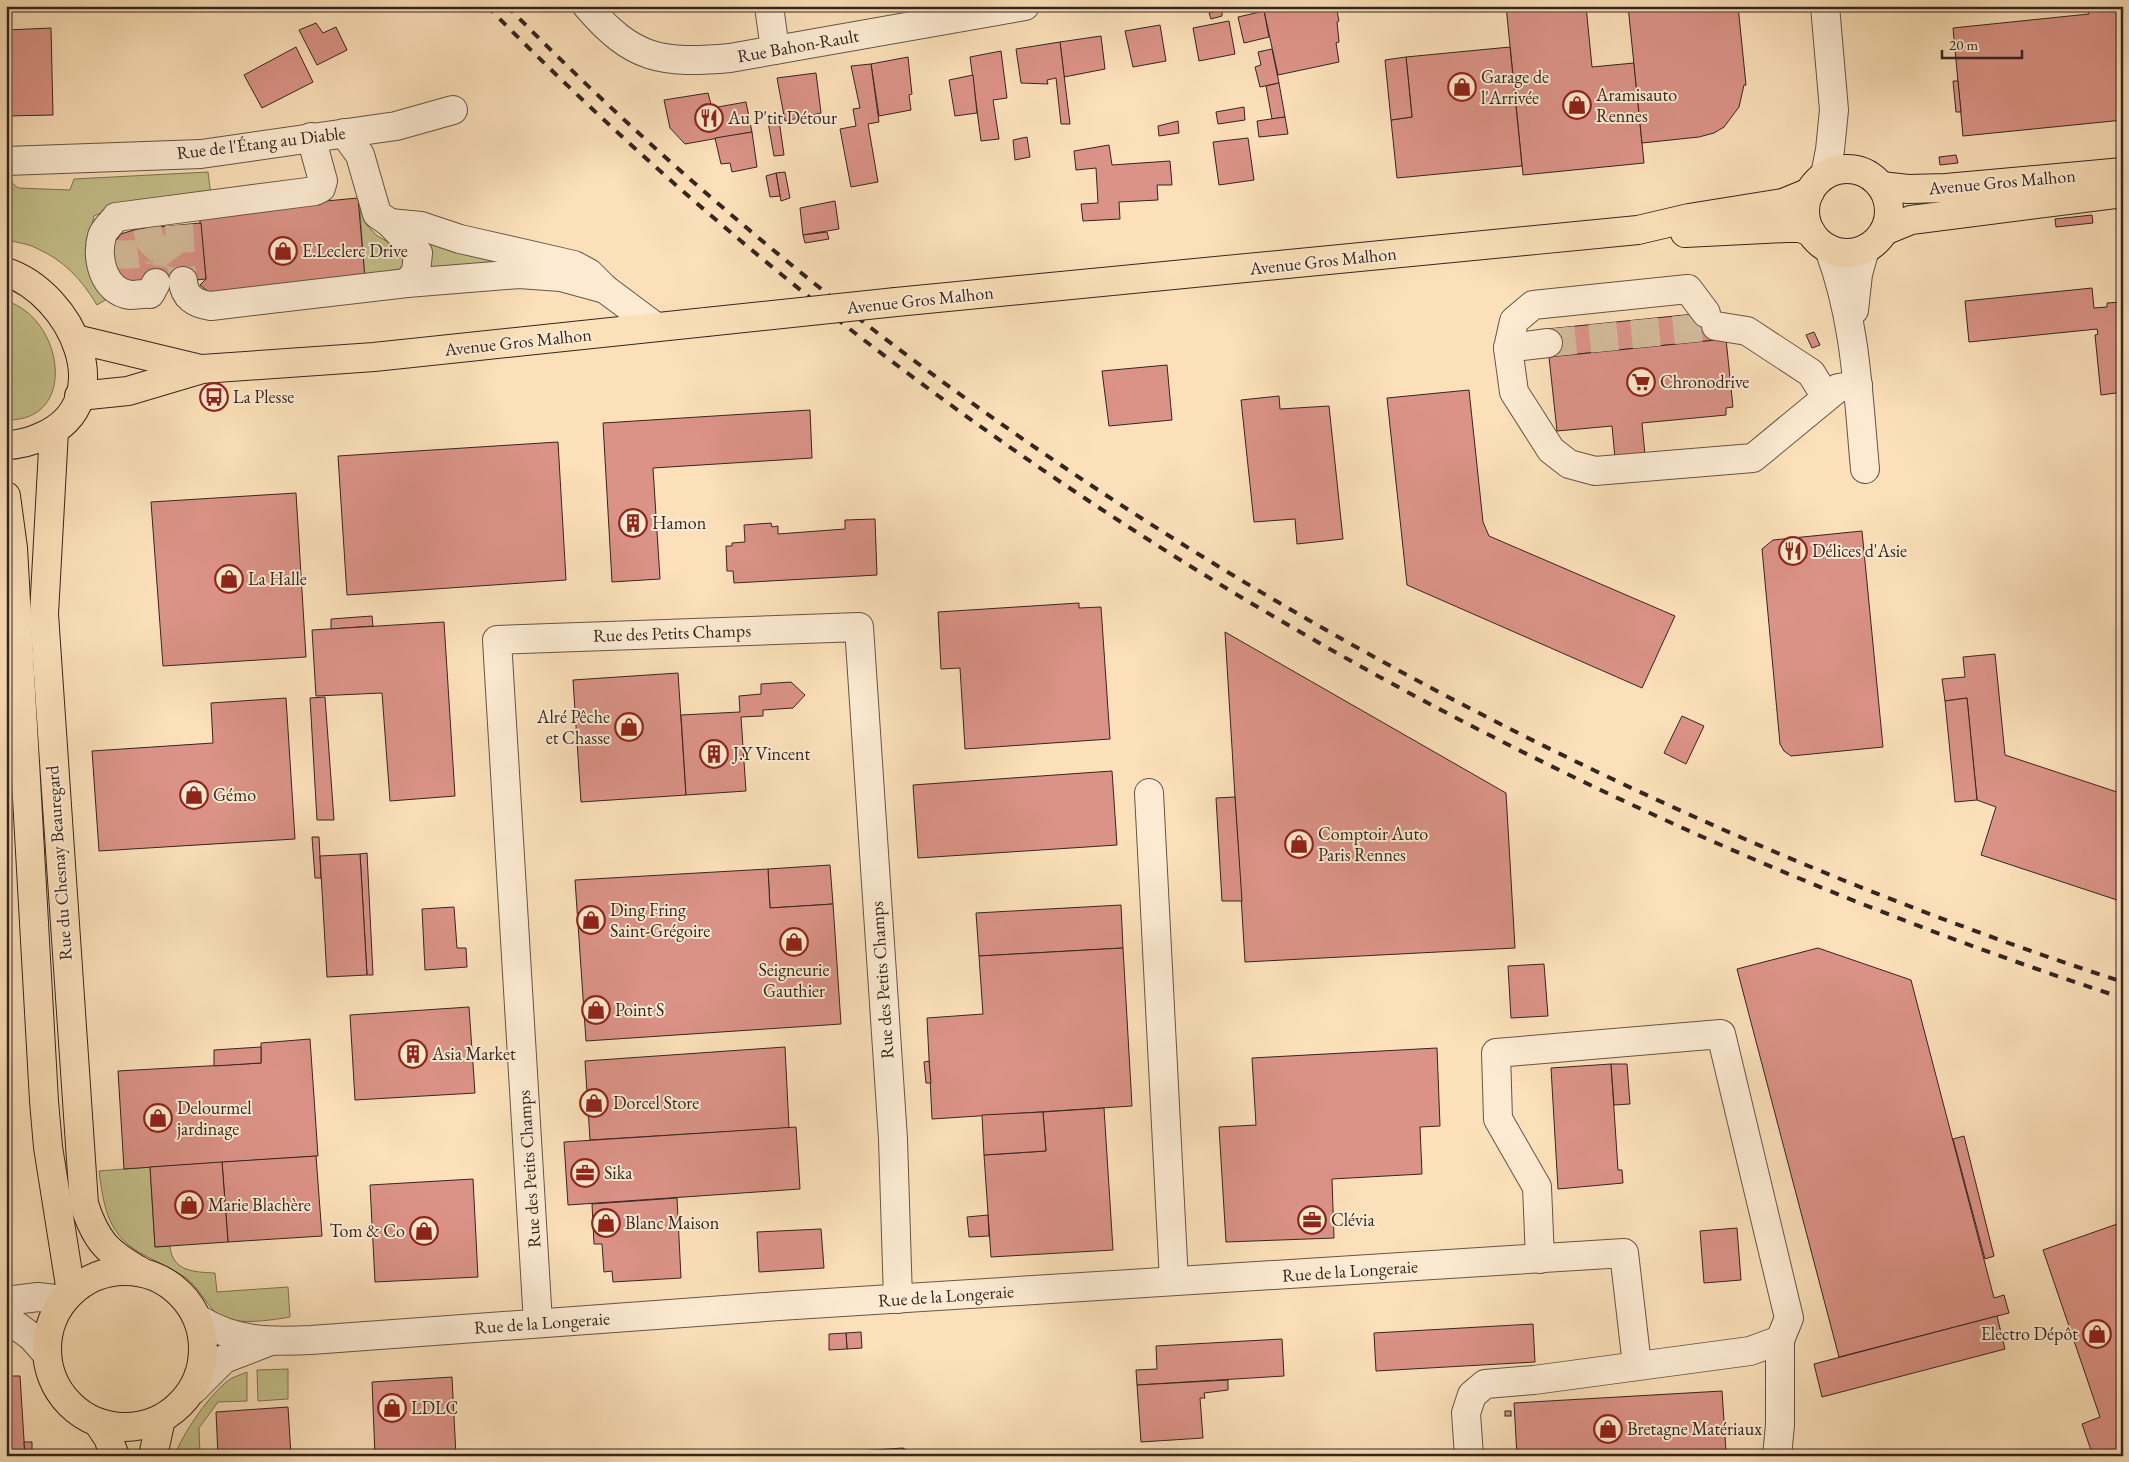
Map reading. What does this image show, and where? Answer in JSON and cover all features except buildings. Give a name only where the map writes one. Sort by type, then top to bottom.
[{"type":"main road","points":[[1849,169],[1861,171],[1872,177],[1881,186],[1889,208],[1874,240],[1847,252],[1820,240],[1806,212],[1817,184],[1836,170],[1849,169]]},
{"type":"main road","name":"Avenue Gros Malhon","points":[[1881,186],[1908,189],[1946,188],[2123,172]]},
{"type":"main road","name":"Avenue Gros Malhon","points":[[80,396],[128,391],[202,369],[374,357],[896,302],[1638,230],[1689,218],[1783,203],[1817,184]]},
{"type":"main road","name":"Avenue Gros Malhon","points":[[1874,240],[1911,220],[2123,193]]},
{"type":"main road","name":"Avenue Gros Malhon","points":[[1638,230],[1688,233],[1800,228],[1820,240]]},
{"type":"main road","points":[[6,272],[22,278],[39,288],[54,306],[76,339],[83,368],[80,396],[74,409],[54,431],[22,445],[6,445]]},
{"type":"main road","name":"Avenue Gros Malhon","points":[[76,339],[202,369]]},
{"type":"main road","name":"Rue du Chesnay Beauregard","points":[[54,431],[44,614],[83,1194],[90,1223],[100,1240],[116,1257],[140,1271]]},
{"type":"main road","name":"Rue du Chesnay Beauregard","points":[[6,496],[13,548],[16,755],[48,1148],[67,1296]]},
{"type":"main road","points":[[121,1270],[140,1271],[158,1277],[175,1288],[188,1302],[198,1319],[204,1342],[202,1367],[193,1390],[179,1407],[161,1419],[146,1425],[130,1428],[114,1427],[98,1423],[78,1412],[62,1396],[51,1376],[47,1354],[50,1325],[67,1296],[86,1281],[103,1274],[121,1270]]},
{"type":"main road","points":[[153,1456],[161,1419]]},
{"type":"main road","points":[[98,1423],[108,1438],[115,1456]]},
{"type":"street","name":"Rue Bahon-Rault","points":[[586,6],[600,21],[646,54],[668,60],[691,62],[775,50],[1025,6]]},
{"type":"street","points":[[769,6],[775,50]]},
{"type":"street","points":[[1817,184],[1830,150],[1834,110],[1825,6]]},
{"type":"street","name":"Rue de l'Étang au Diable","points":[[6,161],[201,154],[396,126],[453,110]]},
{"type":"street","points":[[344,133],[360,155],[377,214],[390,223],[418,253],[419,262],[416,272],[407,283]]},
{"type":"street","points":[[120,267],[116,217],[145,221],[182,216],[315,191],[321,188],[324,181],[311,137]]},
{"type":"street","points":[[390,223],[420,226],[460,238],[574,265],[589,273],[605,289],[656,327]]},
{"type":"street","points":[[1820,240],[1838,272],[1852,327],[1865,469]]},
{"type":"street","points":[[1852,327],[1858,274],[1874,240]]},
{"type":"street","points":[[183,281],[184,289],[191,299],[198,305],[211,306],[407,283],[519,274],[561,277],[605,289]]},
{"type":"street","points":[[1826,397],[1810,373],[1746,331],[1711,320],[1688,289],[1533,305],[1514,321],[1508,348],[1514,392],[1551,450],[1569,464],[1595,471],[1753,458],[1838,388],[1858,386]]},
{"type":"street","points":[[1508,348],[1548,343]]},
{"type":"street","name":"Rue des Petits Champs","points":[[538,1323],[497,640],[859,627],[893,1139],[898,1299]]},
{"type":"street","points":[[1149,793],[1174,1282]]},
{"type":"street","points":[[1540,1259],[1537,1187],[1498,1119],[1496,1054],[1721,1034],[1789,1318],[1780,1340],[1780,1425],[1777,1456]]},
{"type":"street","name":"Rue de la Longeraie","points":[[198,1319],[223,1333],[268,1342],[898,1299],[1624,1254],[1637,1365]]},
{"type":"street","points":[[6,1300],[67,1296]]},
{"type":"street","points":[[6,1318],[32,1337],[47,1354]]},
{"type":"street","points":[[1469,1456],[1466,1413],[1472,1395],[1484,1384],[1534,1380],[1637,1365],[1750,1352],[1780,1340]]},
{"type":"street","name":"Rue de la Longeraie","points":[[193,1390],[224,1360],[268,1342]]},
{"type":"shaded area","points":[[208,172],[211,196],[121,204],[94,216],[91,230],[107,299],[97,305],[78,279],[55,258],[33,246],[6,239],[6,182],[11,182],[18,188],[70,190],[74,179]]},
{"type":"shaded area","points":[[359,197],[367,225],[376,235],[405,252],[406,268],[365,280]]},
{"type":"shaded area","points":[[417,234],[558,269],[428,274],[431,257]]},
{"type":"shaded area","points":[[6,301],[25,311],[40,327],[51,346],[55,367],[54,387],[45,404],[30,416],[6,420]]},
{"type":"shaded area","points":[[150,1167],[155,1247],[170,1246],[175,1261],[186,1269],[215,1273],[217,1292],[288,1287],[290,1317],[273,1320],[241,1321],[223,1317],[216,1313],[186,1278],[146,1256],[123,1240],[110,1221],[106,1210],[99,1171]]},
{"type":"shaded area","points":[[288,1369],[288,1399],[258,1401],[257,1370]]},
{"type":"shaded area","points":[[247,1372],[247,1401],[218,1402],[199,1428],[200,1456],[175,1456],[184,1436],[207,1402],[232,1378]]},
{"type":"tunnel","points":[[179,225],[182,272]]},
{"type":"tunnel","points":[[147,228],[150,241],[162,252],[159,266]]},
{"type":"tunnel","points":[[110,253],[126,255],[164,251],[175,253],[182,263]]},
{"type":"tunnel","points":[[1548,343],[1716,326]]},
{"type":"railway","points":[[487,6],[661,172],[846,326],[1041,469],[1245,600],[1456,718],[1674,824],[1896,917],[2123,998]]},
{"type":"railway","points":[[507,6],[678,169],[861,320],[1055,461],[1257,590],[1466,706],[1682,811],[1901,903],[2123,982]]},
{"type":"place","name":"Garage de l'Arrivée","points":[[1462,87]]},
{"type":"place","name":"Aramisauto Rennes","points":[[1577,105]]},
{"type":"place","name":"Au P'tit Détour","points":[[709,118]]},
{"type":"place","name":"E.Leclerc Drive","points":[[283,251]]},
{"type":"place","name":"Chronodrive","points":[[1641,382]]},
{"type":"place","name":"La Plesse","points":[[214,397]]},
{"type":"place","name":"Hamon","points":[[633,523]]},
{"type":"place","name":"Délices d'Asie","points":[[1793,551]]},
{"type":"place","name":"La Halle","points":[[229,579]]},
{"type":"place","name":"Alré Pêche et Chasse","points":[[629,727]]},
{"type":"place","name":"J.Y Vincent","points":[[714,754]]},
{"type":"place","name":"Gémo","points":[[194,795]]},
{"type":"place","name":"Comptoir Auto Paris Rennes","points":[[1299,844]]},
{"type":"place","name":"Ding Fring Saint-Grégoire","points":[[591,920]]},
{"type":"place","name":"Seigneurie Gauthier","points":[[794,942]]},
{"type":"place","name":"Point S","points":[[596,1010]]},
{"type":"place","name":"Asia Market","points":[[413,1054]]},
{"type":"place","name":"Dorcel Store","points":[[594,1103]]},
{"type":"place","name":"Delourmel jardinage","points":[[158,1118]]},
{"type":"place","name":"Sika","points":[[585,1173]]},
{"type":"place","name":"Marie Blachère","points":[[189,1205]]},
{"type":"place","name":"Clévia","points":[[1312,1220]]},
{"type":"place","name":"Blanc Maison","points":[[606,1223]]},
{"type":"place","name":"Tom & Co","points":[[424,1231]]},
{"type":"place","name":"Electro Dépôt","points":[[2097,1334]]},
{"type":"place","name":"LDLC","points":[[392,1408]]},
{"type":"place","name":"Bretagne Matériaux","points":[[1608,1429]]}]
